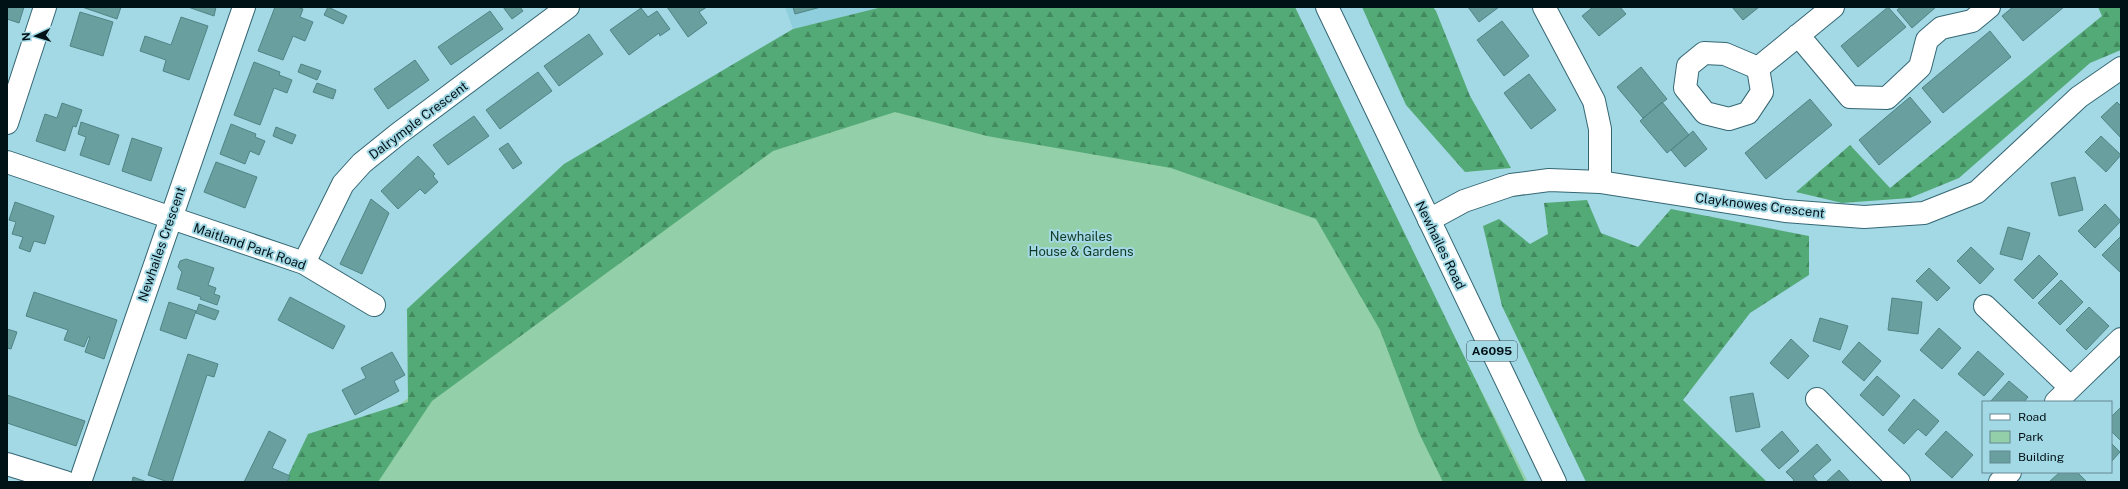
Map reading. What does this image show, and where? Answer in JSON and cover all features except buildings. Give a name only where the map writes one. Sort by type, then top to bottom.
[{"type":"street","points":[[7,123],[45,7]]},
{"type":"street","name":"Newhailes Crescent","points":[[80,482],[169,218],[244,7]]},
{"type":"street","name":"Dalrymple Crescent","points":[[304,263],[343,184],[362,163],[398,134],[568,7]]},
{"type":"street","name":"Newhailes Road","points":[[1327,7],[1555,482]]},
{"type":"street","points":[[1544,7],[1594,101],[1600,129],[1600,182]]},
{"type":"street","points":[[1758,68],[1832,7]]},
{"type":"street","points":[[1798,35],[1850,98],[1887,98],[1920,67],[1928,40],[1941,28],[1972,21],[1989,7]]},
{"type":"street","name":"Clayknowes Crescent","points":[[1429,220],[1464,201],[1512,185],[1549,180],[1600,182],[1785,211],[1864,217],[1924,212],[1977,192],[2079,97],[2121,68]]},
{"type":"street","name":"Maitland Park Road","points":[[7,162],[304,263],[374,305]]},
{"type":"street","points":[[1985,306],[2070,387]]},
{"type":"street","points":[[2057,401],[2121,339]]},
{"type":"street","points":[[1817,399],[1899,482]]},
{"type":"street","points":[[7,464],[65,482]]},
{"type":"street","points":[[2000,482],[2009,473]]},
{"type":"shaded area","points":[[785,7],[882,7],[793,29]]},
{"type":"green space","points":[[882,7],[1295,7],[1525,482],[1443,482],[1419,433],[1380,330],[1316,219],[1171,168],[987,136],[895,112],[773,151],[432,401],[378,482],[285,482],[308,434],[408,402],[407,309],[564,164],[793,29]]},
{"type":"green space","name":"Newhailes House & Gardens","points":[[982,7],[1285,7],[1528,482],[329,482],[356,437],[834,80]]},
{"type":"green space","points":[[1362,7],[1433,7],[1436,11],[1470,96],[1511,168],[1465,172],[1406,105]]},
{"type":"green space","points":[[2098,7],[2121,7],[2121,50],[2090,63],[1959,178],[1910,198],[1842,203],[1796,192],[1850,145],[1890,188],[2102,16]]},
{"type":"green space","points":[[1587,200],[1601,233],[1638,247],[1671,209],[1809,236],[1809,275],[1750,313],[1683,400],[1767,482],[1586,482],[1502,306],[1483,226],[1499,219],[1530,244],[1548,234],[1544,203]]}]
